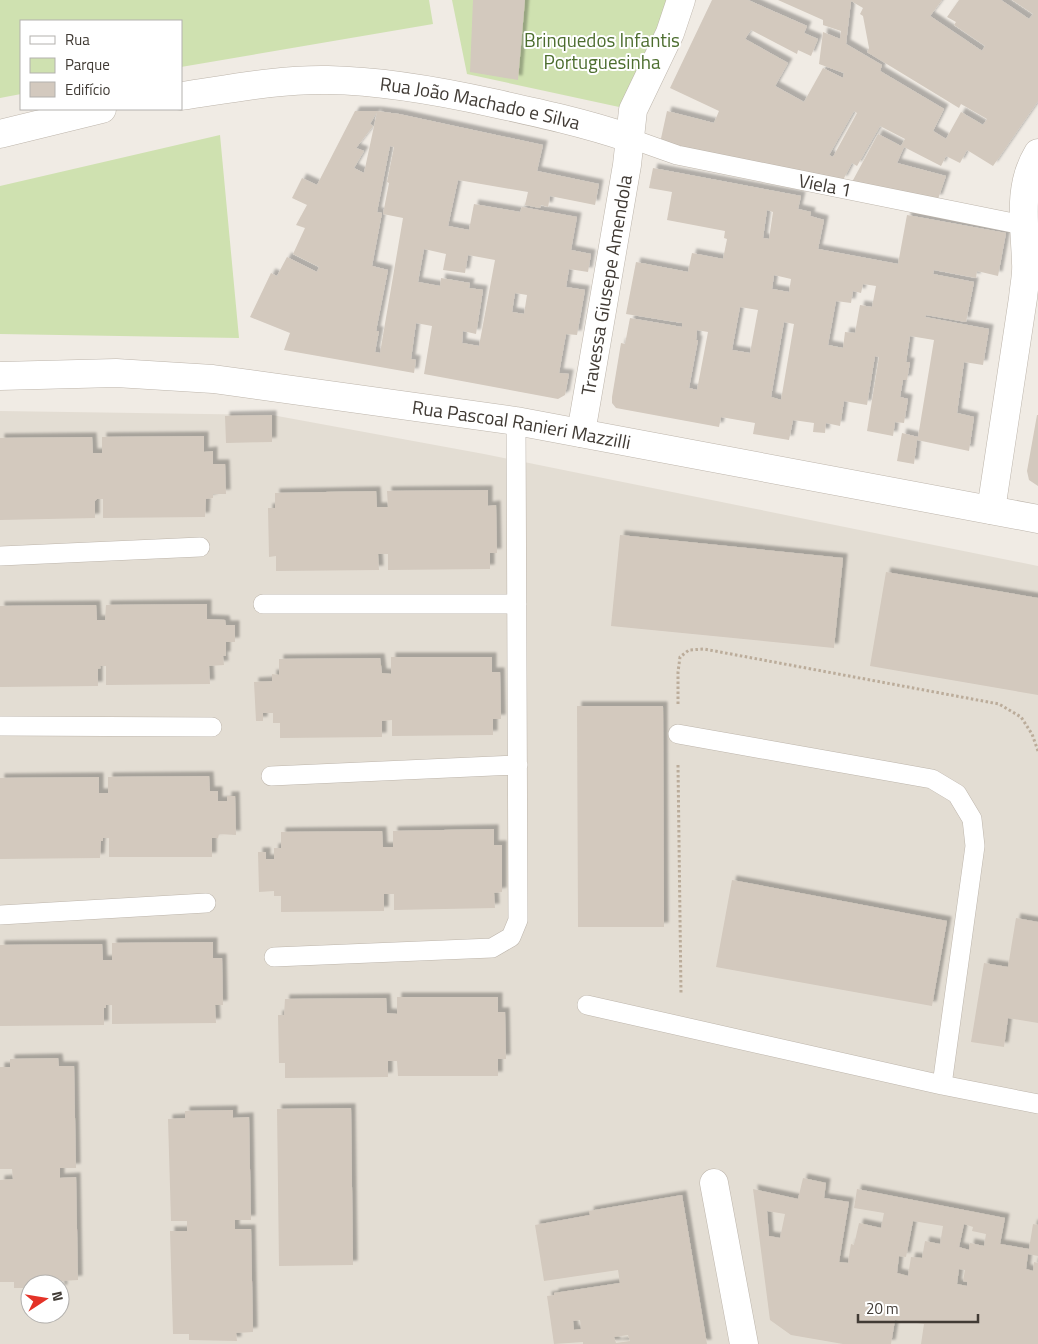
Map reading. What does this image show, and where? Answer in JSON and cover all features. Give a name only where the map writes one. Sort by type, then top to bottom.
[{"type":"street","points":[[629,138],[633,110],[670,33],[681,0]]},
{"type":"street","name":"Rua João Machado e Silva","points":[[182,96],[286,82],[328,80],[370,82],[436,91],[497,104],[589,124],[629,138]]},
{"type":"street","points":[[0,134],[98,110]]},
{"type":"street","name":"Travessa Giusepe Amendola","points":[[581,433],[627,165],[629,138]]},
{"type":"street","points":[[991,510],[1023,298],[1026,264],[1023,225],[1025,187],[1038,153]]},
{"type":"street","name":"Rua Pascoal Ranieri Mazzilli","points":[[0,376],[116,373],[214,379],[516,421],[1038,519]]},
{"type":"street","points":[[714,1183],[744,1344]]},
{"type":"lane","name":"Viela 1","points":[[629,138],[677,155],[1023,225]]},
{"type":"lane","points":[[274,957],[492,948],[511,938],[518,920],[516,421]]},
{"type":"lane","points":[[0,556],[200,547]]},
{"type":"lane","points":[[263,604],[517,604]]},
{"type":"lane","points":[[0,726],[212,727]]},
{"type":"lane","points":[[678,734],[932,779],[957,794],[972,819],[975,846],[942,1085]]},
{"type":"lane","points":[[271,776],[518,765]]},
{"type":"lane","points":[[0,915],[206,903]]},
{"type":"lane","points":[[588,1005],[942,1085],[1038,1104]]},
{"type":"shaded area","points":[[0,411],[272,415],[484,454],[1038,566],[1038,1344],[0,1344]]},
{"type":"green space","points":[[0,0],[429,0],[433,24],[182,67],[182,20],[20,20],[20,94],[0,98]]},
{"type":"green space","name":"Brinquedos Infantis Portuguesinha","points":[[452,0],[681,0],[633,110],[467,74]]},
{"type":"green space","points":[[220,135],[239,338],[0,334],[0,186]]},
{"type":"building","points":[[473,0],[525,0],[518,80],[470,72]]},
{"type":"building","points":[[712,0],[748,0],[807,26],[804,33],[818,39],[811,56],[798,50],[797,54],[751,30],[745,39],[788,63],[775,86],[804,102],[823,68],[843,78],[844,73],[819,64],[823,32],[840,39],[841,31],[823,25],[823,20],[778,0],[942,0],[930,16],[982,51],[985,46],[954,25],[956,22],[947,17],[959,0],[1001,0],[1029,19],[1033,14],[1012,0],[1038,0],[1038,101],[993,166],[967,150],[960,163],[946,156],[941,166],[904,147],[897,163],[946,176],[938,199],[852,182],[878,134],[901,146],[905,139],[880,126],[857,166],[852,163],[843,180],[660,143],[667,111],[714,123],[719,111],[670,88]],"holes":[[[851,1],[863,8],[860,14],[863,16],[869,48],[867,52],[959,108],[961,104],[987,119],[983,125],[961,112],[946,139],[933,131],[944,109],[880,71],[882,65],[846,44]],[[854,111],[857,113],[833,157],[829,155]]]},
{"type":"building","points":[[355,111],[377,111],[399,114],[543,145],[537,171],[599,184],[595,205],[550,196],[548,207],[541,205],[540,208],[525,205],[528,192],[458,180],[448,226],[469,230],[474,204],[520,212],[522,207],[577,217],[571,250],[591,254],[588,272],[569,269],[566,287],[585,290],[577,335],[566,334],[559,373],[569,374],[565,395],[558,399],[424,374],[432,326],[416,323],[411,359],[416,360],[414,373],[284,350],[290,333],[250,317],[271,273],[277,276],[287,257],[317,272],[319,267],[293,254],[305,228],[296,225],[307,205],[292,198],[302,178],[317,185]],"holes":[[[377,112],[364,173],[354,168],[364,151],[356,148],[373,126],[370,124]],[[390,146],[394,147],[383,214],[403,218],[380,353],[375,352],[379,331],[376,331],[388,270],[372,266],[382,213],[377,212]],[[424,249],[446,254],[443,270],[465,273],[468,255],[495,260],[479,346],[462,343],[463,331],[476,334],[483,290],[469,288],[470,283],[441,278],[440,286],[418,282]],[[515,293],[527,295],[524,314],[512,312]]]},
{"type":"building","points":[[653,168],[801,196],[798,209],[811,212],[810,216],[824,220],[818,249],[898,264],[907,215],[1006,233],[998,276],[977,271],[976,278],[934,270],[933,274],[974,282],[966,322],[926,315],[925,317],[989,329],[983,365],[964,362],[957,413],[974,417],[969,451],[917,440],[914,464],[897,461],[902,433],[918,437],[934,340],[910,336],[906,362],[910,362],[907,380],[903,380],[900,397],[908,399],[904,423],[895,422],[893,436],[867,431],[879,357],[875,356],[867,405],[844,401],[840,426],[826,423],[825,433],[813,432],[814,423],[793,420],[789,440],[753,434],[755,423],[721,417],[719,427],[616,408],[612,403],[612,397],[621,343],[625,344],[630,318],[682,327],[682,323],[626,314],[636,262],[688,272],[692,253],[723,259],[727,239],[724,238],[725,231],[667,220],[672,192],[649,188]],"holes":[[[767,210],[773,212],[769,239],[763,238]],[[774,275],[791,279],[789,292],[772,289]],[[863,284],[876,286],[872,307],[860,305],[855,333],[845,332],[843,348],[828,345],[836,301],[851,303],[853,291],[861,293]],[[740,307],[758,310],[750,353],[732,350]],[[784,322],[794,324],[781,400],[771,397]],[[697,330],[708,332],[697,390],[689,388],[698,340],[696,340]]]},
{"type":"building","points":[[272,415],[272,442],[226,443],[225,416]]},
{"type":"building","points":[[1037,415],[1038,486],[1029,480],[1027,471]]},
{"type":"building","points":[[204,436],[204,452],[213,451],[213,464],[225,464],[226,494],[213,494],[213,498],[206,499],[205,517],[103,518],[103,499],[97,499],[95,501],[95,518],[0,520],[0,438],[92,437],[93,453],[102,453],[102,437]]},
{"type":"building","points":[[488,490],[488,506],[496,505],[497,553],[490,553],[490,569],[388,570],[388,554],[378,554],[379,570],[276,571],[276,556],[269,557],[268,508],[275,508],[275,493],[376,491],[377,507],[388,507],[387,491]]},
{"type":"building","points":[[620,535],[843,558],[834,648],[611,626]]},
{"type":"building","points":[[886,572],[1038,598],[1038,695],[870,666]]},
{"type":"building","points":[[207,604],[207,619],[225,620],[226,625],[235,625],[235,642],[226,642],[226,656],[223,656],[224,665],[209,666],[210,684],[106,685],[106,666],[100,666],[101,668],[98,669],[98,686],[0,687],[0,606],[96,605],[97,620],[105,620],[106,605]]},
{"type":"building","points":[[391,657],[492,657],[492,672],[500,672],[501,719],[493,719],[493,735],[392,736],[392,720],[382,721],[382,737],[280,738],[280,723],[273,723],[273,713],[263,713],[263,721],[256,721],[254,682],[272,681],[272,674],[279,675],[279,659],[380,658],[382,673],[391,674]]},
{"type":"building","points":[[577,706],[663,706],[664,927],[578,927]]},
{"type":"building","points":[[209,776],[210,791],[218,791],[218,801],[227,801],[227,796],[235,796],[236,835],[219,834],[218,838],[212,838],[212,857],[109,857],[109,838],[103,838],[103,841],[101,841],[100,858],[0,859],[0,778],[99,777],[99,793],[108,793],[108,777]]},
{"type":"building","points":[[494,829],[494,845],[502,845],[502,892],[494,893],[495,908],[394,910],[394,894],[384,894],[384,911],[281,912],[281,896],[274,896],[274,891],[259,892],[258,852],[266,852],[266,859],[274,859],[274,848],[281,848],[281,832],[382,831],[383,847],[393,847],[393,831]]},
{"type":"building","points":[[732,880],[947,921],[932,1006],[716,967]]},
{"type":"building","points":[[1016,918],[1038,922],[1038,1023],[1008,1018],[1004,1047],[971,1042],[984,963],[1008,967]]},
{"type":"building","points":[[213,942],[213,958],[222,958],[223,1005],[215,1005],[216,1023],[112,1024],[112,1005],[106,1005],[106,1008],[104,1008],[104,1025],[0,1026],[0,945],[102,944],[103,960],[112,960],[112,943]]},
{"type":"building","points":[[397,997],[498,997],[498,1012],[505,1012],[506,1059],[498,1059],[498,1076],[398,1076],[397,1061],[388,1061],[388,1077],[285,1078],[285,1063],[279,1063],[278,1015],[284,1015],[285,999],[386,998],[387,1013],[397,1014]]},
{"type":"building","points":[[58,1058],[59,1066],[74,1066],[76,1168],[60,1168],[60,1178],[76,1177],[78,1280],[70,1280],[70,1274],[20,1274],[20,1288],[14,1288],[14,1282],[0,1282],[0,1180],[13,1179],[12,1169],[0,1169],[0,1067],[10,1067],[10,1059]]},
{"type":"building","points":[[351,1108],[353,1265],[279,1266],[277,1109]]},
{"type":"building","points":[[233,1110],[233,1118],[249,1117],[251,1220],[235,1220],[235,1229],[251,1229],[253,1332],[236,1333],[237,1341],[189,1340],[189,1334],[173,1334],[170,1231],[187,1231],[187,1221],[171,1221],[168,1119],[185,1118],[185,1111]]},
{"type":"building","points":[[803,1178],[826,1183],[824,1198],[849,1202],[839,1262],[848,1263],[851,1244],[854,1245],[859,1223],[881,1228],[884,1213],[854,1208],[857,1189],[1005,1218],[1000,1244],[1029,1249],[1033,1224],[1038,1225],[1038,1256],[1028,1254],[1026,1269],[1033,1271],[1034,1262],[1038,1263],[1038,1344],[921,1344],[924,1324],[895,1320],[891,1344],[843,1344],[791,1335],[770,1320],[753,1189],[798,1199]],"holes":[[[767,1211],[785,1214],[780,1238],[769,1236]],[[913,1221],[943,1226],[940,1244],[925,1241],[922,1258],[911,1257],[908,1276],[897,1273],[899,1256],[906,1257]],[[964,1224],[973,1227],[972,1231],[986,1234],[984,1246],[970,1243],[969,1250],[959,1247]],[[959,1269],[965,1270],[963,1281],[967,1282],[967,1286],[957,1284]]]},
{"type":"building","points":[[682,1195],[707,1344],[583,1344],[583,1342],[554,1344],[547,1296],[554,1295],[554,1293],[620,1283],[618,1270],[544,1281],[535,1225],[590,1215],[589,1211]],"holes":[[[580,1320],[581,1329],[574,1330],[573,1321]],[[628,1335],[630,1341],[616,1343],[614,1337]]]}]
